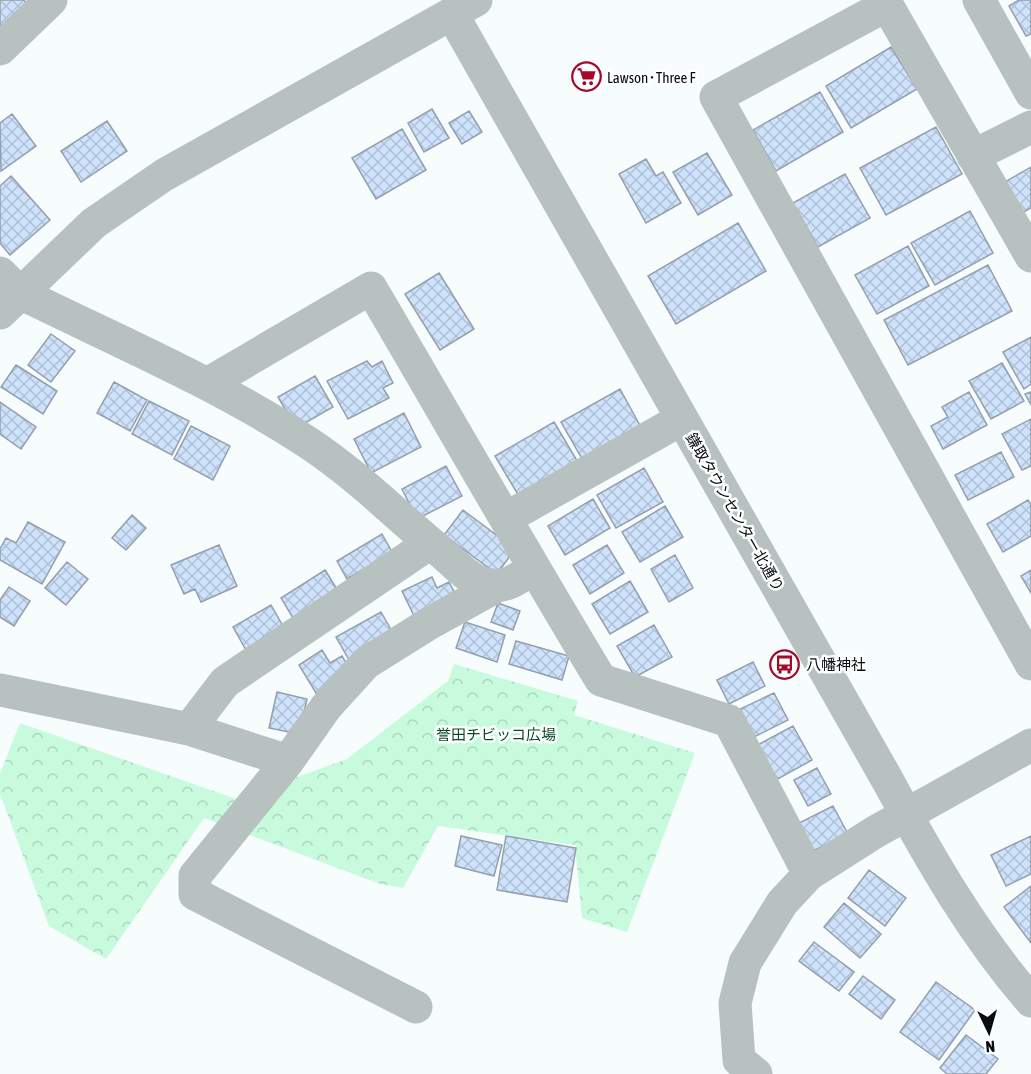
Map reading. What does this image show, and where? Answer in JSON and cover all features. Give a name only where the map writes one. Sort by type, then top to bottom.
[{"type":"street","points":[[0,49],[51,0]]},
{"type":"street","points":[[979,0],[1031,93]]},
{"type":"street","points":[[1031,256],[887,5],[716,97],[1031,664]]},
{"type":"street","points":[[464,7],[164,175],[94,223],[7,293],[207,384],[306,441],[350,472],[477,581],[495,587]]},
{"type":"street","name":"鎌取タウンセンター北通り","points":[[464,7],[552,188],[964,915],[1031,1001]]},
{"type":"street","points":[[974,156],[1031,127]]},
{"type":"street","points":[[207,384],[371,288],[507,518],[533,568],[601,680],[729,721],[809,874]]},
{"type":"street","points":[[507,518],[682,419]]},
{"type":"street","points":[[189,729],[225,682],[430,543]]},
{"type":"street","points":[[416,1007],[195,894],[195,876],[288,761],[326,707],[366,663],[495,587],[511,583],[533,568]]},
{"type":"street","points":[[0,690],[189,729],[288,761]]},
{"type":"street","points":[[756,1074],[739,1060],[735,1003],[745,963],[782,903],[809,874],[1031,745]]},
{"type":"green space","name":"誉田チビッコ広場","points":[[454,664],[578,701],[574,715],[695,753],[627,932],[582,918],[575,845],[438,826],[403,888],[380,884],[204,818],[106,959],[49,926],[0,794],[0,774],[20,723],[236,799],[347,759],[448,681]]},
{"type":"building","points":[[0,0],[24,0],[26,3],[0,27]]},
{"type":"building","points":[[1019,0],[1031,0],[1031,34],[1026,36],[1009,6]]},
{"type":"building","points":[[891,47],[917,89],[851,128],[826,86]]},
{"type":"building","points":[[820,92],[843,132],[776,171],[753,130]]},
{"type":"building","points":[[432,109],[449,138],[424,152],[408,123]]},
{"type":"building","points":[[469,111],[482,132],[462,144],[449,123]]},
{"type":"building","points":[[12,114],[36,146],[1,171],[0,123]]},
{"type":"building","points":[[107,121],[127,151],[81,182],[61,151]]},
{"type":"building","points":[[936,127],[962,174],[886,215],[860,168]]},
{"type":"building","points":[[402,129],[426,170],[376,199],[352,158]]},
{"type":"building","points":[[707,153],[732,195],[698,215],[673,172]]},
{"type":"building","points":[[646,159],[656,176],[663,172],[681,203],[646,223],[619,174]]},
{"type":"building","points":[[1031,167],[1031,208],[1022,213],[1005,182]]},
{"type":"building","points":[[845,174],[870,218],[818,247],[793,203]]},
{"type":"building","points":[[11,176],[50,220],[10,255],[0,243],[0,186]]},
{"type":"building","points":[[970,211],[993,253],[935,285],[911,243]]},
{"type":"building","points":[[738,223],[766,271],[676,324],[648,276]]},
{"type":"building","points":[[908,246],[929,286],[877,314],[855,275]]},
{"type":"building","points":[[988,265],[1012,311],[908,365],[884,320]]},
{"type":"building","points":[[439,273],[474,329],[440,350],[405,294]]},
{"type":"building","points":[[51,334],[75,351],[51,382],[28,365]]},
{"type":"building","points":[[1031,337],[1031,384],[1024,389],[1003,352]]},
{"type":"building","points":[[367,361],[372,367],[382,361],[393,383],[383,388],[389,398],[348,419],[327,381]]},
{"type":"building","points":[[1002,363],[1024,401],[991,419],[969,381]]},
{"type":"building","points":[[16,365],[57,391],[43,414],[1,387]]},
{"type":"building","points":[[315,376],[333,407],[296,428],[278,397]]},
{"type":"building","points":[[114,382],[147,400],[130,431],[97,413]]},
{"type":"building","points":[[620,389],[643,431],[585,464],[561,422]]},
{"type":"building","points":[[969,392],[987,425],[943,449],[931,426],[948,417],[942,407]]},
{"type":"building","points":[[1031,392],[1031,405],[1025,394]]},
{"type":"building","points":[[149,401],[189,421],[172,455],[132,434]]},
{"type":"building","points":[[0,402],[36,427],[21,449],[0,434]]},
{"type":"building","points":[[404,413],[421,447],[371,473],[354,439]]},
{"type":"building","points":[[1031,419],[1031,466],[1022,470],[1002,434]]},
{"type":"building","points":[[554,422],[579,464],[520,498],[495,456]]},
{"type":"building","points":[[191,426],[230,446],[213,480],[174,459]]},
{"type":"building","points":[[1001,452],[1014,477],[968,500],[955,475]]},
{"type":"building","points":[[446,466],[462,496],[417,519],[402,489]]},
{"type":"building","points":[[644,468],[663,502],[616,528],[597,495]]},
{"type":"building","points":[[593,499],[610,528],[565,555],[548,526]]},
{"type":"building","points":[[1028,500],[1031,505],[1031,536],[1003,552],[987,524]]},
{"type":"building","points":[[665,506],[683,537],[640,562],[622,532]]},
{"type":"building","points":[[463,510],[515,549],[497,574],[444,535]]},
{"type":"building","points":[[132,515],[146,528],[126,550],[112,538]]},
{"type":"building","points":[[28,522],[65,542],[42,584],[0,560],[0,549],[6,538],[16,543]]},
{"type":"building","points":[[382,534],[392,552],[347,579],[337,561]]},
{"type":"building","points":[[219,545],[237,586],[201,602],[195,589],[184,594],[171,565]]},
{"type":"building","points":[[607,545],[624,573],[590,594],[573,565]]},
{"type":"building","points":[[675,555],[693,588],[669,602],[651,569]]},
{"type":"building","points":[[67,562],[88,579],[66,605],[45,588]]},
{"type":"building","points":[[325,570],[340,594],[296,623],[281,598]]},
{"type":"building","points":[[1031,570],[1031,593],[1021,576]]},
{"type":"building","points":[[432,577],[437,588],[449,582],[459,601],[417,622],[402,591]]},
{"type":"building","points":[[630,581],[648,612],[610,634],[592,604]]},
{"type":"building","points":[[9,587],[30,601],[14,626],[0,617],[0,600]]},
{"type":"building","points":[[498,603],[520,611],[513,630],[491,622]]},
{"type":"building","points":[[271,605],[284,628],[246,650],[233,627]]},
{"type":"building","points":[[381,612],[397,640],[352,665],[336,637]]},
{"type":"building","points":[[465,622],[505,635],[497,662],[456,648]]},
{"type":"building","points":[[654,625],[672,657],[635,677],[617,646]]},
{"type":"building","points":[[516,641],[569,656],[562,680],[509,664]]},
{"type":"building","points":[[322,650],[330,663],[342,656],[354,676],[319,698],[299,665]]},
{"type":"building","points":[[753,662],[765,686],[729,704],[717,680]]},
{"type":"building","points":[[277,692],[307,699],[299,734],[269,728]]},
{"type":"building","points":[[774,693],[788,720],[750,739],[736,711]]},
{"type":"building","points":[[793,726],[812,760],[774,781],[754,747]]},
{"type":"building","points":[[817,768],[831,794],[808,806],[794,780]]},
{"type":"building","points":[[833,806],[848,834],[811,852],[797,824]]},
{"type":"building","points":[[461,836],[502,845],[494,876],[455,866]]},
{"type":"building","points":[[506,836],[576,848],[567,902],[497,890]]},
{"type":"building","points":[[1031,836],[1031,874],[1006,886],[991,855]]},
{"type":"building","points":[[869,870],[906,898],[885,926],[848,898]]},
{"type":"building","points":[[1031,886],[1031,943],[1004,907]]},
{"type":"building","points":[[844,903],[881,934],[860,958],[824,927]]},
{"type":"building","points":[[814,942],[854,972],[839,991],[799,961]]},
{"type":"building","points":[[863,976],[895,1000],[881,1019],[849,994]]},
{"type":"building","points":[[936,982],[975,1010],[939,1060],[900,1032]]},
{"type":"building","points":[[966,1035],[998,1059],[986,1074],[947,1074],[940,1068]]},
{"type":"place","name":"Lawson･Three F","points":[[586,77]]},
{"type":"place","name":"八幡神社","points":[[785,664]]}]
